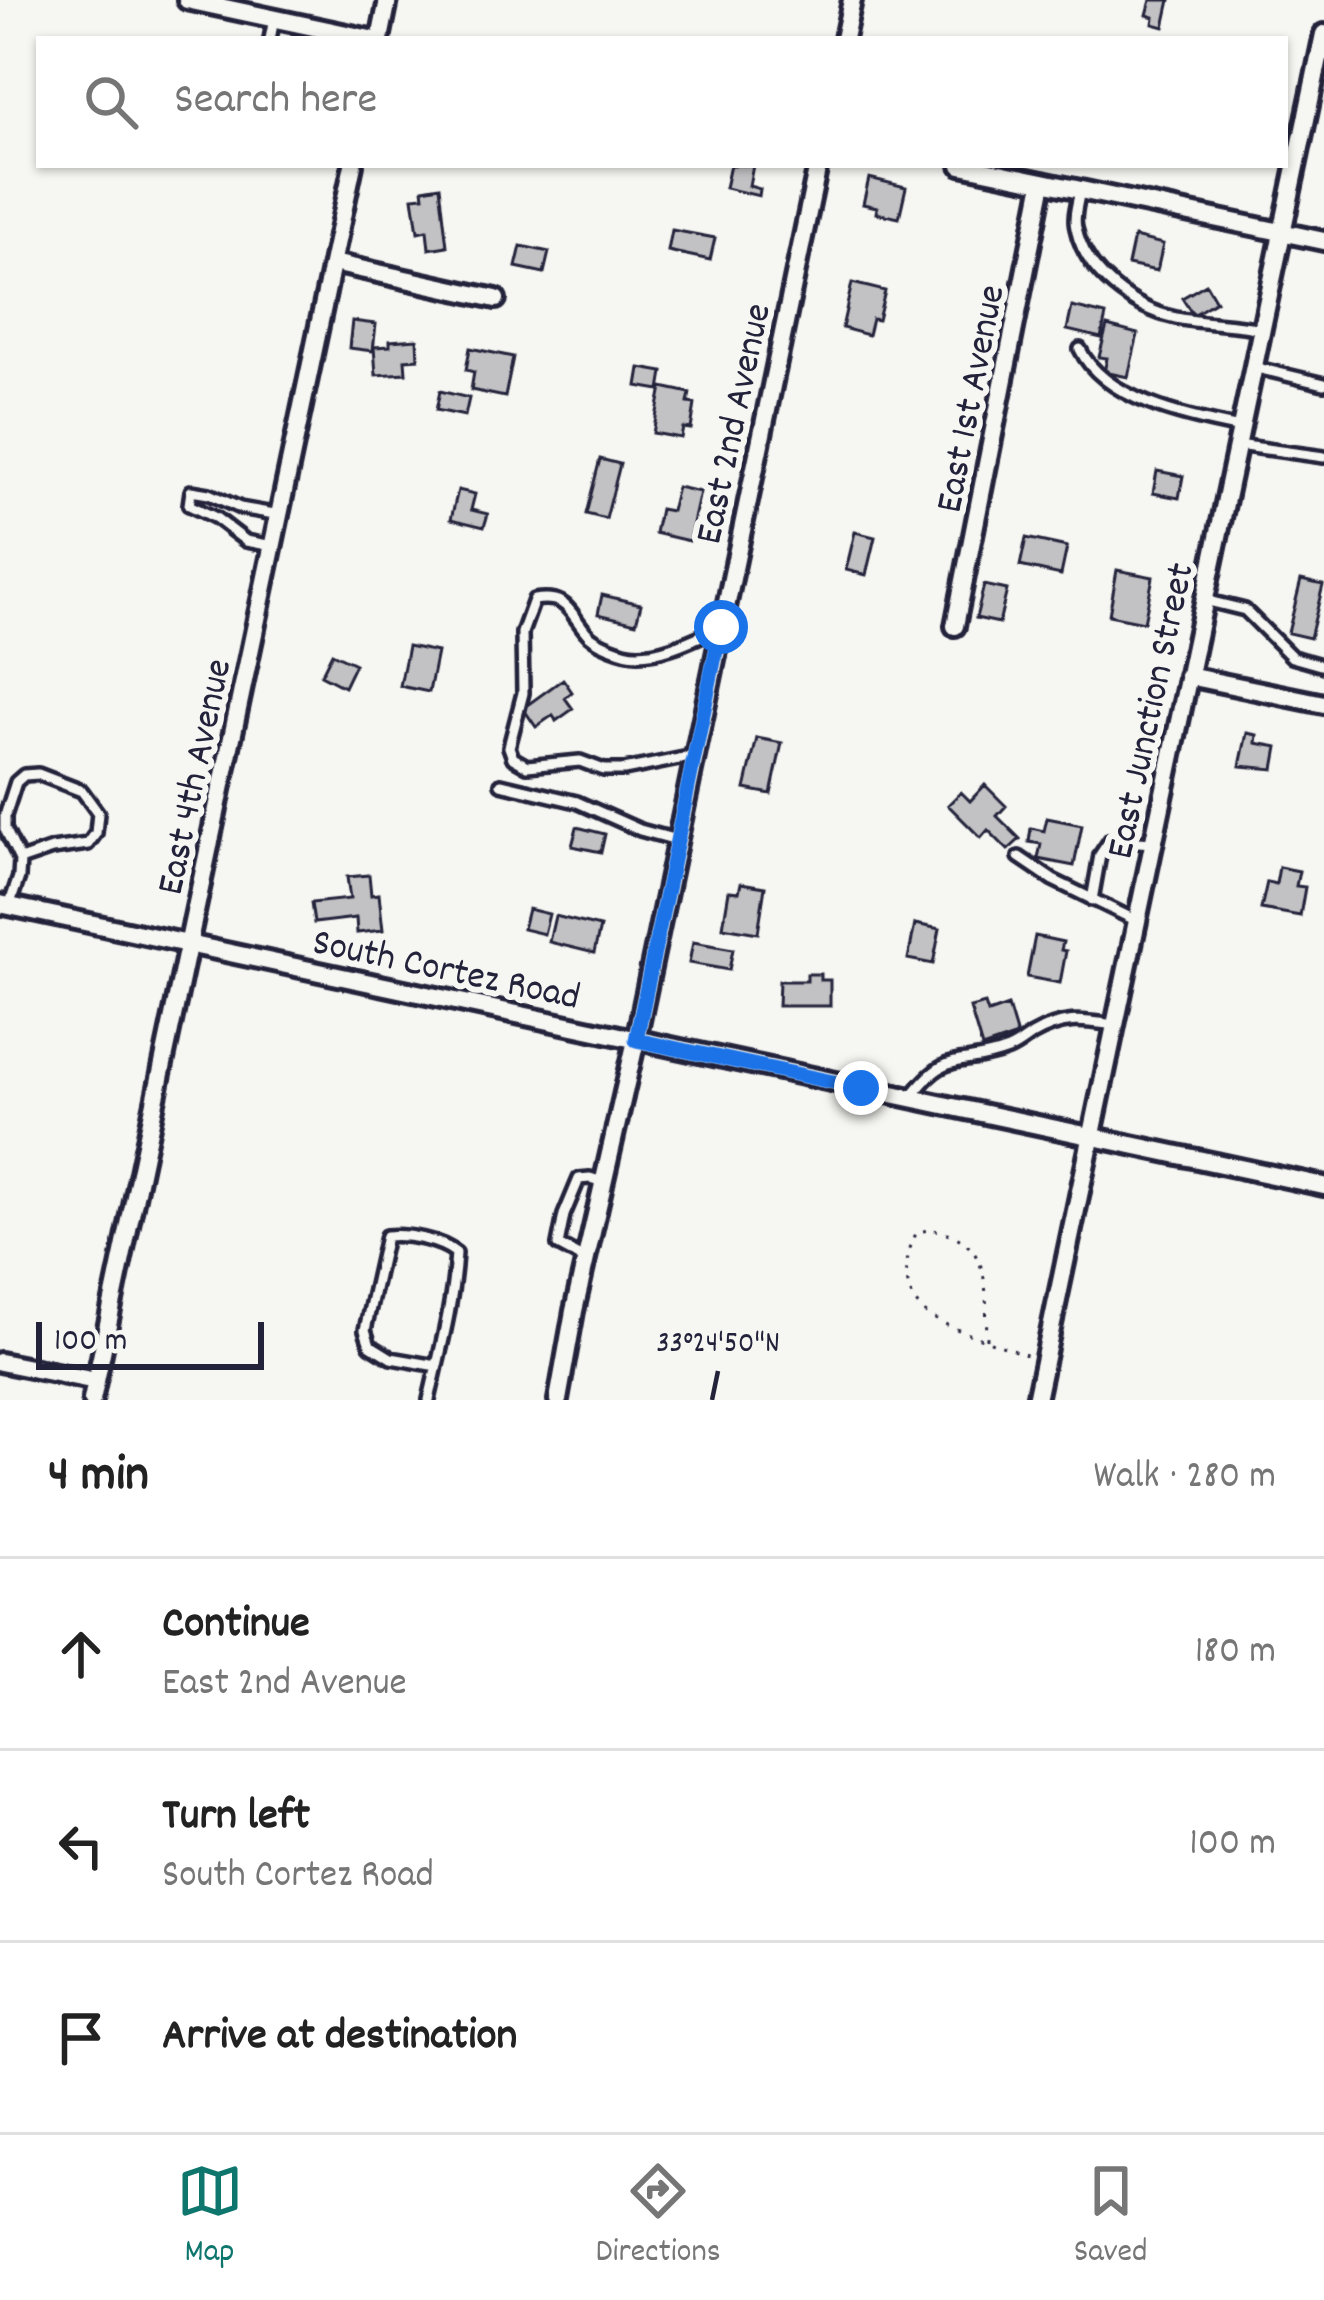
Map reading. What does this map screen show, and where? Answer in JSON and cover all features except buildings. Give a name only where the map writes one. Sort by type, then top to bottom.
[{"type":"street","points":[[187,0],[356,36]]},
{"type":"street","points":[[381,36],[388,0]]},
{"type":"street","points":[[845,36],[852,0]]},
{"type":"street","name":"East Junction Street","points":[[1036,1400],[1253,367],[1321,66],[1324,34]]},
{"type":"street","name":"East 4th Avenue","points":[[94,1391],[352,168]]},
{"type":"street","name":"East 2nd Avenue","points":[[559,1400],[817,168]]},
{"type":"street","points":[[975,168],[1324,241]]},
{"type":"street","name":"East 1st Avenue","points":[[955,626],[1043,182]]},
{"type":"street","points":[[333,263],[496,299]]},
{"type":"street","points":[[1188,676],[1324,704]]},
{"type":"street","name":"South Cortez Road","points":[[4,905],[1324,1186]]},
{"type":"street","points":[[0,1362],[94,1391]]},
{"type":"lane","points":[[271,36],[274,19]]},
{"type":"lane","points":[[1080,190],[1076,229],[1101,274],[1124,295],[1173,318],[1262,329]]},
{"type":"lane","points":[[1080,349],[1100,377],[1135,396],[1239,436],[1324,457]]},
{"type":"lane","points":[[1253,367],[1324,384]]},
{"type":"lane","points":[[273,546],[246,541],[189,505],[191,491],[240,508],[280,515]]},
{"type":"lane","points":[[694,756],[624,770],[604,770],[580,760],[527,766],[513,758],[509,747],[523,693],[522,633],[534,600],[547,598],[563,602],[589,638],[635,655],[671,648],[721,627]]},
{"type":"lane","points":[[1204,600],[1245,610],[1292,657],[1324,666]]},
{"type":"lane","points":[[4,905],[19,877],[20,860],[5,829],[16,782],[24,775],[38,774],[82,791],[98,813],[96,833],[88,844],[20,860]]},
{"type":"lane","points":[[501,784],[577,802],[640,830],[677,840]]},
{"type":"lane","points":[[1092,900],[1100,855],[1110,840],[1153,843]]},
{"type":"lane","points":[[1019,856],[1053,880],[1136,921]]},
{"type":"lane","points":[[910,1098],[937,1068],[953,1060],[983,1058],[1015,1048],[1054,1024],[1074,1019],[1114,1025]]},
{"type":"lane","points":[[586,1260],[558,1245],[564,1215],[579,1179],[604,1182]]},
{"type":"lane","points":[[429,1400],[437,1366],[453,1297],[456,1253],[446,1245],[386,1236],[365,1330],[370,1345],[391,1358],[437,1366]]},
{"type":"path","points":[[987,1339],[984,1268],[975,1250],[935,1228],[917,1232],[908,1249],[906,1269],[909,1287],[923,1311],[987,1339],[1044,1362]]},
{"type":"route","points":[[721,627],[636,1040],[861,1088]]}]
